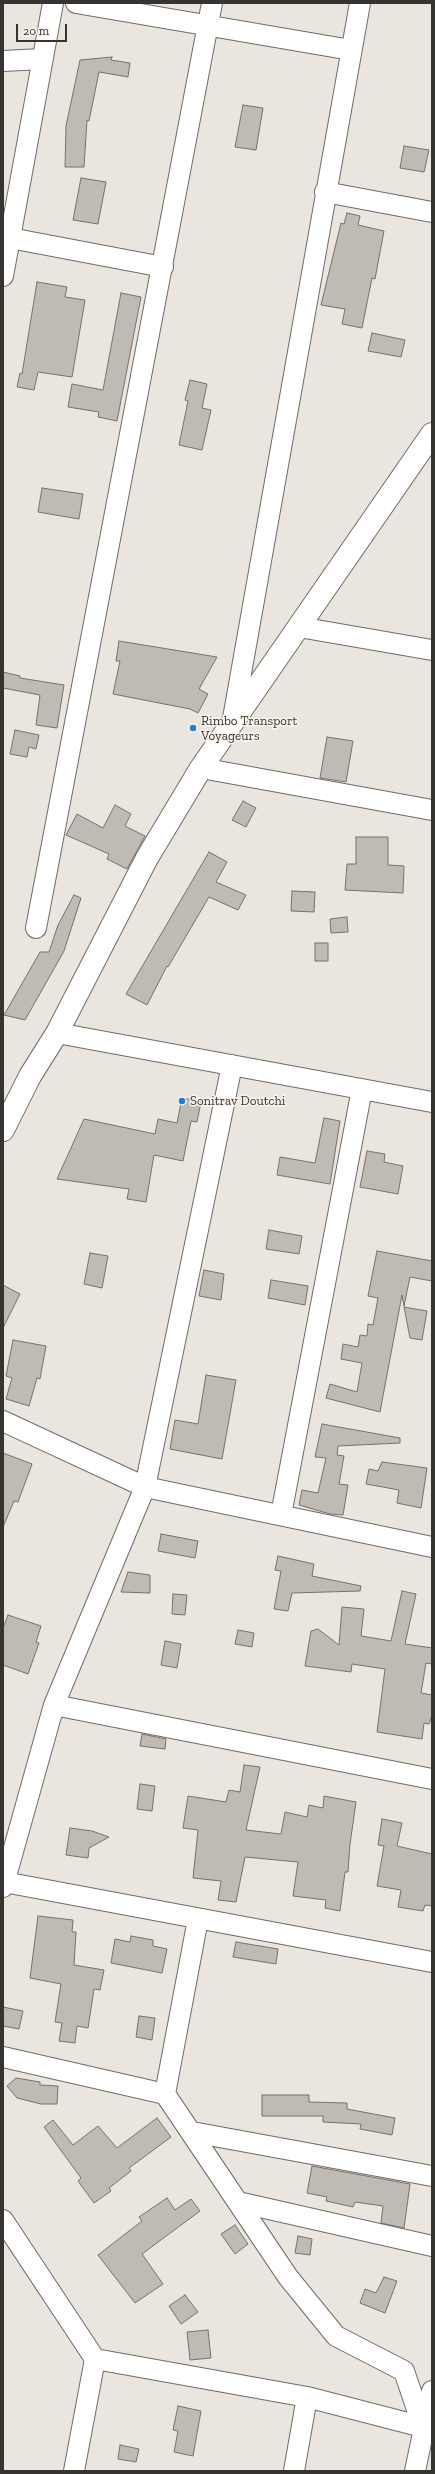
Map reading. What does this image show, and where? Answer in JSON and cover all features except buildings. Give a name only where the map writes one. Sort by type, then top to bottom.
[{"type":"highway","points":[[3,1130],[30,1076],[57,1033],[147,858],[201,768],[428,444]]},
{"type":"street","points":[[3,276],[53,3]]},
{"type":"street","points":[[76,3],[208,27],[351,50]]},
{"type":"street","points":[[36,928],[163,267],[212,3]]},
{"type":"street","points":[[232,724],[325,192],[360,3]]},
{"type":"street","points":[[3,61],[42,59]]},
{"type":"street","points":[[325,192],[432,212]]},
{"type":"street","points":[[10,238],[163,267]]},
{"type":"street","points":[[299,627],[432,650]]},
{"type":"street","points":[[201,768],[432,810]]},
{"type":"street","points":[[57,1033],[432,1102]]},
{"type":"street","points":[[232,1065],[145,1487],[54,1705],[4,1885],[198,1918],[432,1962]]},
{"type":"street","points":[[281,1515],[362,1089]]},
{"type":"street","points":[[3,1421],[145,1487],[432,1547]]},
{"type":"street","points":[[54,1705],[432,1779]]},
{"type":"street","points":[[165,2094],[198,1918]]},
{"type":"street","points":[[3,2057],[165,2094],[192,2132],[288,2277],[336,2336],[404,2371],[424,2427]]},
{"type":"street","points":[[192,2132],[432,2176]]},
{"type":"street","points":[[238,2202],[432,2246]]},
{"type":"street","points":[[3,2220],[95,2359],[74,2471]]},
{"type":"street","points":[[95,2359],[307,2397],[424,2427]]},
{"type":"street","points":[[294,2471],[307,2397]]},
{"type":"street","points":[[415,2471],[431,2398]]},
{"type":"place","name":"Rimbo Transport Voyageurs","points":[[193,728]]},
{"type":"place","name":"Sonitrav Doutchi","points":[[182,1101]]}]
